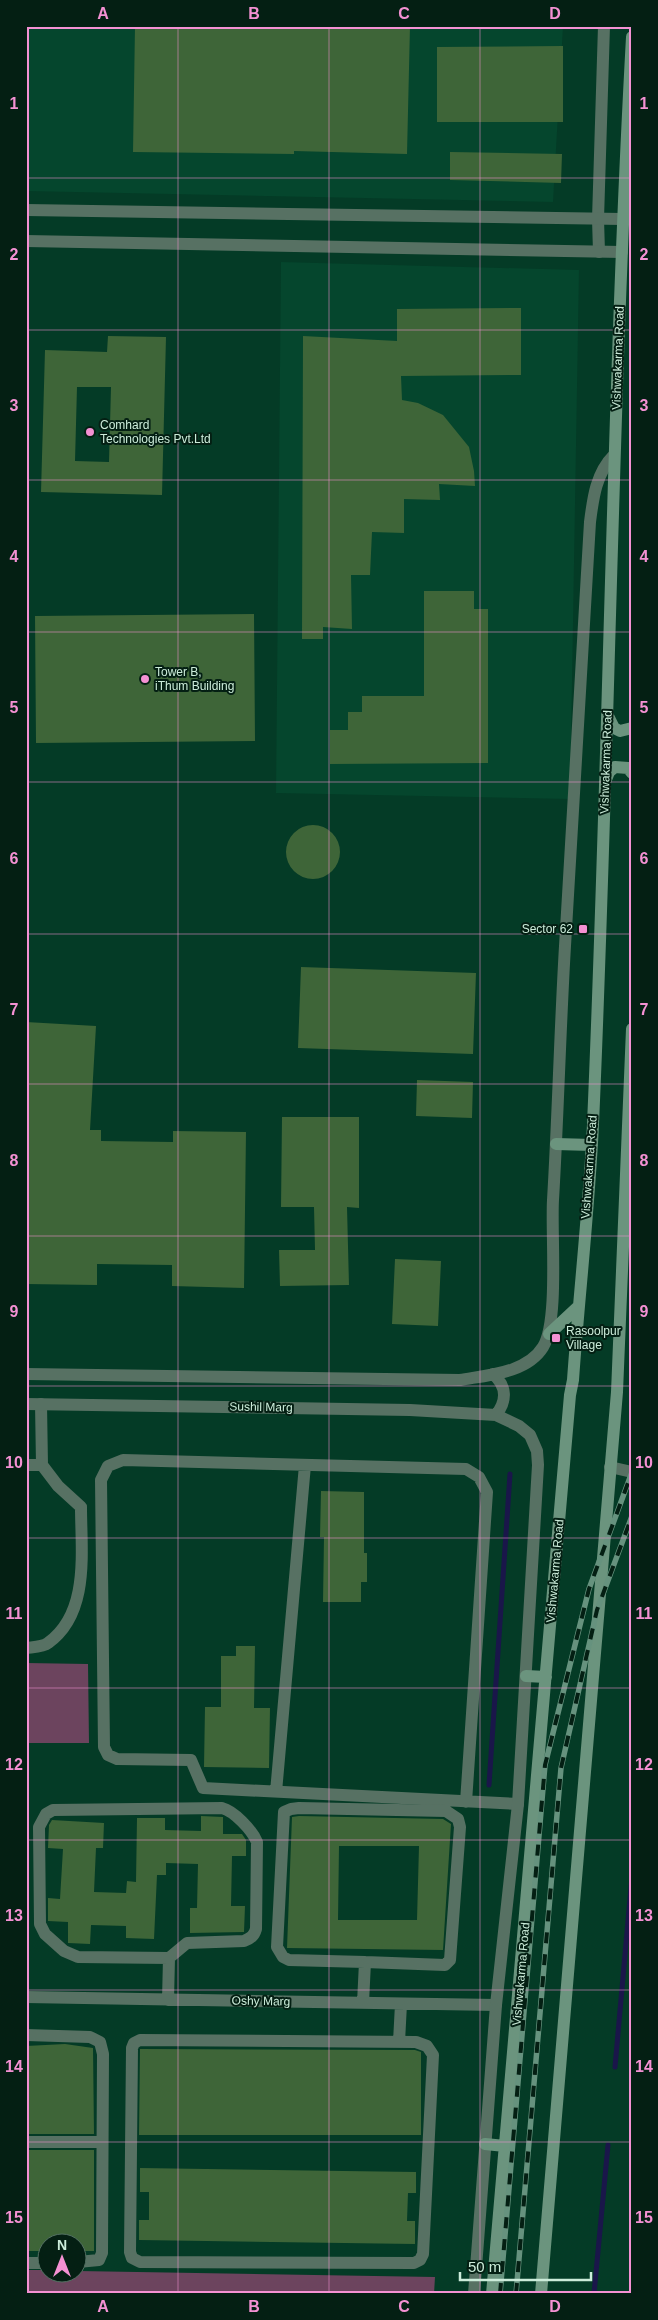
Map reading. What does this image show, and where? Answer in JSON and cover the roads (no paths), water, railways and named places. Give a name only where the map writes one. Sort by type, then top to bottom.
[{"type":"main road","name":"Vishwakarma Road","points":[[492,2294],[592,1145],[608,713],[622,219],[632,37]]},
{"type":"main road","points":[[608,713],[614,728],[620,731],[632,728]]},
{"type":"main road","points":[[605,782],[609,772],[615,767],[628,768],[632,772]]},
{"type":"main road","points":[[541,2294],[616,1392],[629,1159],[632,1029]]},
{"type":"main road","points":[[556,1144],[592,1145]]},
{"type":"main road","points":[[549,1334],[579,1306]]},
{"type":"main road","points":[[526,1676],[546,1677]]},
{"type":"main road","points":[[485,2144],[505,2146]]},
{"type":"street","points":[[599,252],[598,219],[604,26]]},
{"type":"street","points":[[26,210],[622,219]]},
{"type":"street","points":[[26,241],[622,252]]},
{"type":"street","points":[[26,1374],[460,1380],[508,1371],[534,1357],[543,1348],[549,1334],[564,956],[590,522],[594,493],[605,464],[614,456]]},
{"type":"street","points":[[474,2294],[496,2005],[518,1804],[537,1451],[530,1435],[519,1426],[496,1415],[504,1400],[504,1392],[500,1381],[493,1374]]},
{"type":"street","name":"Sushil Marg","points":[[26,1404],[400,1410],[496,1415]]},
{"type":"street","points":[[26,1648],[47,1644],[67,1624],[80,1590],[81,1507],[58,1486],[42,1465],[41,1404]]},
{"type":"street","points":[[466,1802],[487,1492],[479,1477],[466,1469],[123,1460],[108,1466],[101,1480],[104,1748],[108,1755],[117,1758],[191,1760],[203,1788],[466,1802],[518,1804]]},
{"type":"street","points":[[26,1464],[42,1465]]},
{"type":"street","points":[[276,1792],[305,1465]]},
{"type":"street","points":[[610,1467],[632,1472]]},
{"type":"street","points":[[168,2000],[169,1958],[187,1943],[244,1942],[254,1936],[258,1846],[252,1832],[230,1812],[222,1808],[53,1810],[46,1814],[39,1827],[40,1924],[46,1934],[70,1956],[169,1958]]},
{"type":"street","points":[[291,1808],[446,1811],[453,1815],[460,1827],[450,1960],[444,1964],[365,1962],[289,1960],[279,1952],[277,1947],[284,1812],[291,1808]]},
{"type":"street","points":[[363,2003],[365,1962]]},
{"type":"street","name":"Oshy Marg","points":[[26,1998],[496,2005]]},
{"type":"street","points":[[400,2042],[401,2004]]},
{"type":"street","points":[[26,2035],[90,2037],[100,2042],[103,2054],[102,2254],[99,2260],[88,2261]]},
{"type":"street","points":[[140,2040],[400,2042],[416,2042],[427,2046],[433,2055],[423,2254],[420,2260],[414,2263],[140,2262],[132,2258],[130,2252],[132,2048],[134,2043],[140,2040]]},
{"type":"street","points":[[26,2142],[102,2142]]},
{"type":"waterway","points":[[489,1785],[510,1474]]},
{"type":"waterway","points":[[615,2067],[632,1876]]},
{"type":"waterway","points":[[594,2294],[608,2145]]},
{"type":"railway","points":[[500,2294],[545,1765],[589,1589],[632,1472]]},
{"type":"railway","points":[[516,2294],[561,1768],[597,1610],[632,1516]]},
{"type":"place","name":"Comhard Technologies Pvt.Ltd","points":[[90,432]]},
{"type":"place","name":"Tower B, iThum Building","points":[[145,679]]},
{"type":"place","name":"Sector 62","points":[[583,929]]},
{"type":"place","name":"Rasoolpur Village","points":[[556,1338]]}]
